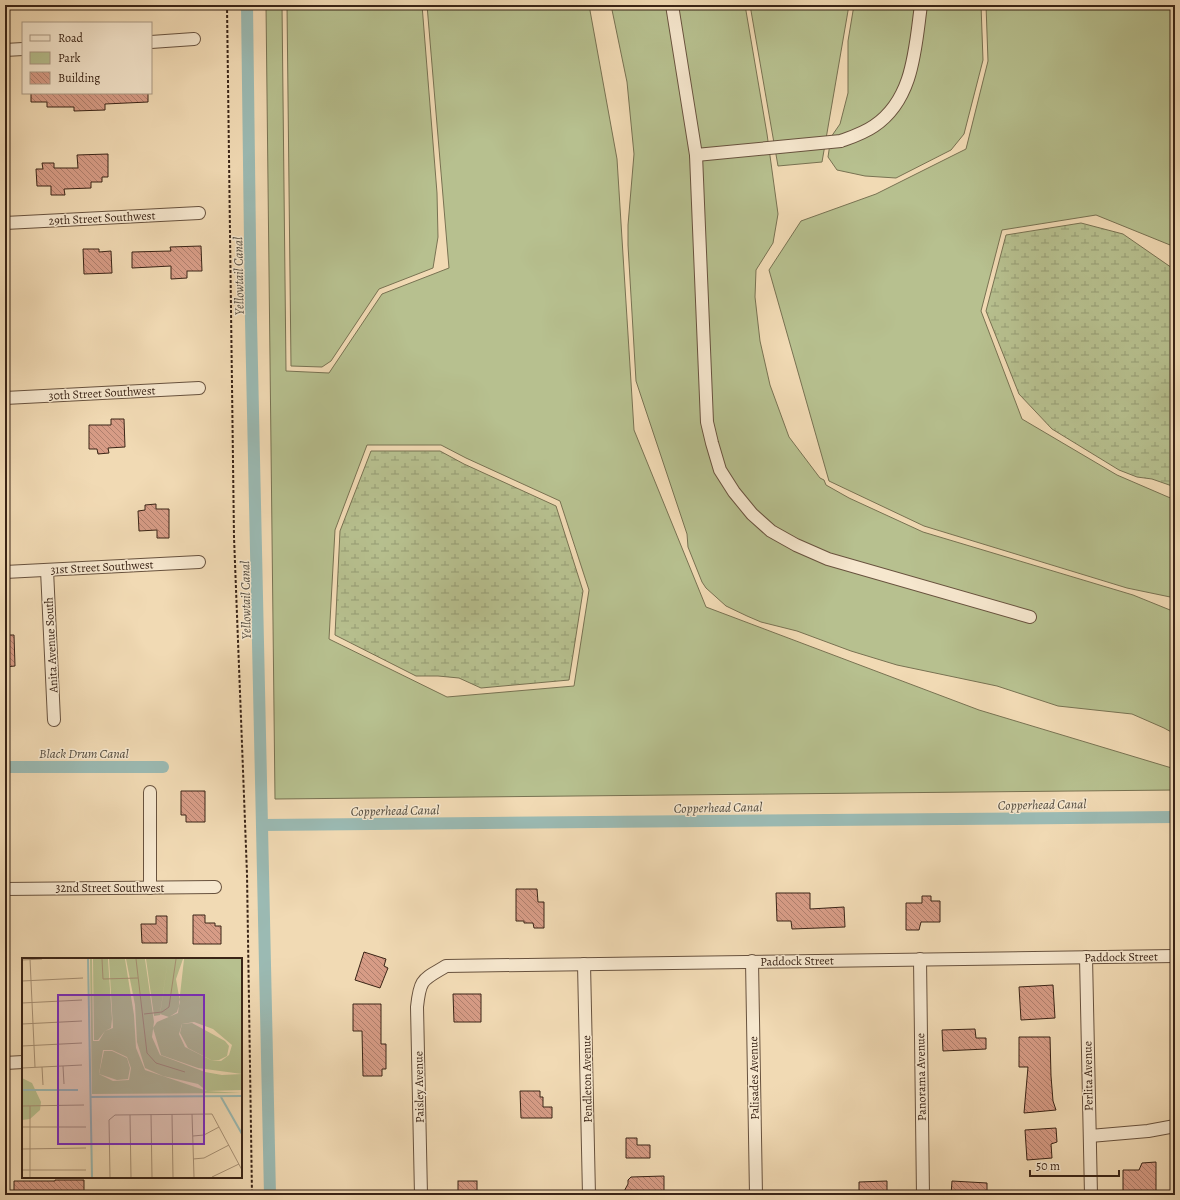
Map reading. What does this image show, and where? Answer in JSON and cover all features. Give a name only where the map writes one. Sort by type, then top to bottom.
[{"type":"street","points":[[672,5],[696,155],[707,422],[720,470],[734,492],[752,514],[771,531],[796,545],[828,559],[1030,617]]},
{"type":"street","points":[[696,155],[841,141],[858,135],[874,126],[889,113],[900,100],[907,84],[914,60],[921,5]]},
{"type":"street","points":[[152,42],[194,39]]},
{"type":"street","points":[[5,50],[22,49]]},
{"type":"street","name":"29th Street Southwest","points":[[5,223],[199,213]]},
{"type":"street","name":"30th Street Southwest","points":[[5,398],[199,388]]},
{"type":"street","name":"31st Street Southwest","points":[[5,572],[199,562]]},
{"type":"street","name":"Anita Avenue South","points":[[47,570],[54,720]]},
{"type":"street","points":[[150,792],[150,888]]},
{"type":"street","name":"32nd Street Southwest","points":[[5,889],[215,887]]},
{"type":"street","name":"Paddock Street","points":[[423,980],[446,966],[1175,956]]},
{"type":"street","name":"Perlita Avenue","points":[[1086,957],[1091,1195]]},
{"type":"street","name":"Panorama Avenue","points":[[920,959],[923,1195]]},
{"type":"street","name":"Palisades Avenue","points":[[752,961],[756,1195]]},
{"type":"street","name":"Pendleton Avenue","points":[[584,964],[589,1195]]},
{"type":"street","name":"Paisley Avenue","points":[[421,1195],[417,1006],[418,992],[423,980]]},
{"type":"street","points":[[5,1063],[22,1062]]},
{"type":"street","points":[[1090,1136],[1148,1131],[1175,1126]]},
{"type":"path","points":[[227,5],[234,536],[247,874],[252,1195]]},
{"type":"green space","points":[[266,5],[282,5],[286,371],[329,373],[382,294],[449,268],[427,5],[589,5],[617,159],[634,430],[706,607],[979,710],[1175,769],[1175,790],[275,799]],"holes":[[[367,445],[441,445],[560,501],[589,590],[574,686],[447,697],[329,639],[335,530]]]},
{"type":"green space","points":[[287,5],[422,5],[437,193],[438,237],[433,268],[379,289],[331,361],[322,367],[291,366]]},
{"type":"green space","points":[[611,5],[745,5],[767,134],[778,214],[773,243],[756,270],[755,297],[760,341],[770,385],[789,437],[820,478],[824,480],[826,485],[849,498],[923,532],[1133,595],[1175,612],[1175,734],[1132,714],[1058,706],[997,686],[897,665],[851,651],[797,631],[761,622],[747,616],[726,606],[706,588],[702,582],[688,547],[687,534],[636,381],[628,245],[628,225],[634,154],[627,82]]},
{"type":"green space","points":[[750,5],[849,5],[822,162],[778,166]]},
{"type":"green space","points":[[854,5],[981,5],[983,60],[964,134],[951,150],[896,178],[865,176],[837,170],[828,157],[831,137],[840,124],[848,93],[848,41]]},
{"type":"green space","points":[[986,5],[1175,5],[1175,247],[1096,215],[1002,230],[981,311],[1022,419],[1117,475],[1175,500],[1175,598],[1127,588],[924,526],[829,481],[769,270],[801,221],[876,194],[966,149],[988,61]]},
{"type":"green space","points":[[1081,223],[1123,234],[1175,270],[1175,487],[1152,479],[1137,477],[1119,470],[1052,429],[1019,394],[986,311],[1006,235]]},
{"type":"green space","points":[[371,451],[440,451],[464,464],[556,506],[583,591],[569,680],[481,688],[459,678],[416,676],[335,635],[340,531]]},
{"type":"building","points":[[31,94],[148,94],[148,102],[105,104],[105,110],[74,111],[74,107],[47,107],[47,102],[31,102]]},
{"type":"building","points":[[108,154],[108,177],[102,177],[102,182],[91,182],[91,188],[64,189],[65,195],[51,195],[51,186],[37,186],[36,169],[43,169],[42,163],[54,163],[54,168],[78,168],[77,155]]},
{"type":"building","points":[[201,246],[202,271],[187,271],[187,278],[171,279],[171,266],[132,268],[132,252],[171,251],[170,247]]},
{"type":"building","points":[[83,249],[99,249],[99,252],[111,251],[112,273],[84,274]]},
{"type":"building","points":[[111,419],[124,419],[125,447],[108,448],[109,453],[98,454],[97,449],[89,449],[89,425],[111,425]]},
{"type":"building","points":[[156,504],[156,509],[169,509],[169,538],[157,538],[157,530],[139,531],[138,511],[145,510],[145,505]]},
{"type":"building","points":[[5,635],[14,635],[15,666],[5,667]]},
{"type":"building","points":[[181,791],[205,791],[205,822],[186,822],[186,815],[181,815]]},
{"type":"building","points":[[516,889],[537,889],[538,902],[544,902],[544,928],[534,928],[533,923],[516,921]]},
{"type":"building","points":[[776,893],[810,893],[810,909],[844,907],[845,927],[792,929],[791,921],[777,921]]},
{"type":"building","points":[[922,896],[931,896],[931,901],[940,901],[940,922],[921,922],[919,930],[906,930],[906,903],[922,903]]},
{"type":"building","points":[[193,915],[205,915],[205,923],[215,923],[215,926],[221,926],[221,944],[193,944]]},
{"type":"building","points":[[156,916],[167,916],[167,943],[142,943],[141,924],[156,924]]},
{"type":"building","points":[[364,952],[386,959],[384,966],[388,968],[380,988],[355,980]]},
{"type":"building","points":[[1053,985],[1055,1018],[1021,1020],[1019,987]]},
{"type":"building","points":[[453,994],[481,994],[481,1022],[454,1022]]},
{"type":"building","points":[[353,1004],[381,1004],[381,1044],[386,1044],[386,1069],[382,1069],[382,1076],[363,1076],[362,1031],[353,1031]]},
{"type":"building","points":[[975,1029],[976,1038],[986,1038],[986,1049],[943,1051],[942,1030]]},
{"type":"building","points":[[1019,1037],[1050,1037],[1053,1101],[1056,1110],[1024,1113],[1028,1067],[1019,1067]]},
{"type":"building","points":[[520,1091],[540,1091],[540,1097],[543,1097],[543,1107],[552,1107],[552,1118],[521,1118]]},
{"type":"building","points":[[1056,1128],[1057,1142],[1051,1144],[1052,1158],[1027,1160],[1025,1130]]},
{"type":"building","points":[[626,1138],[637,1138],[637,1145],[650,1145],[650,1158],[626,1158]]},
{"type":"building","points":[[1156,1162],[1156,1191],[1123,1191],[1123,1170],[1139,1170],[1142,1163]]},
{"type":"building","points":[[664,1176],[664,1195],[622,1195],[628,1184],[628,1180],[631,1177]]},
{"type":"building","points":[[84,1180],[84,1195],[14,1195],[14,1181]]},
{"type":"building","points":[[458,1181],[477,1181],[477,1195],[458,1195]]},
{"type":"building","points":[[887,1181],[887,1195],[859,1195],[859,1182]]},
{"type":"building","points":[[952,1181],[987,1183],[987,1195],[951,1195]]},
{"type":"waterway","name":"Yellowtail Canal","points":[[247,5],[251,320],[270,1195]]},
{"type":"waterway","name":"Black Drum Canal","points":[[5,767],[163,767]]},
{"type":"waterway","name":"Copperhead Canal","points":[[262,825],[1175,817]]}]
